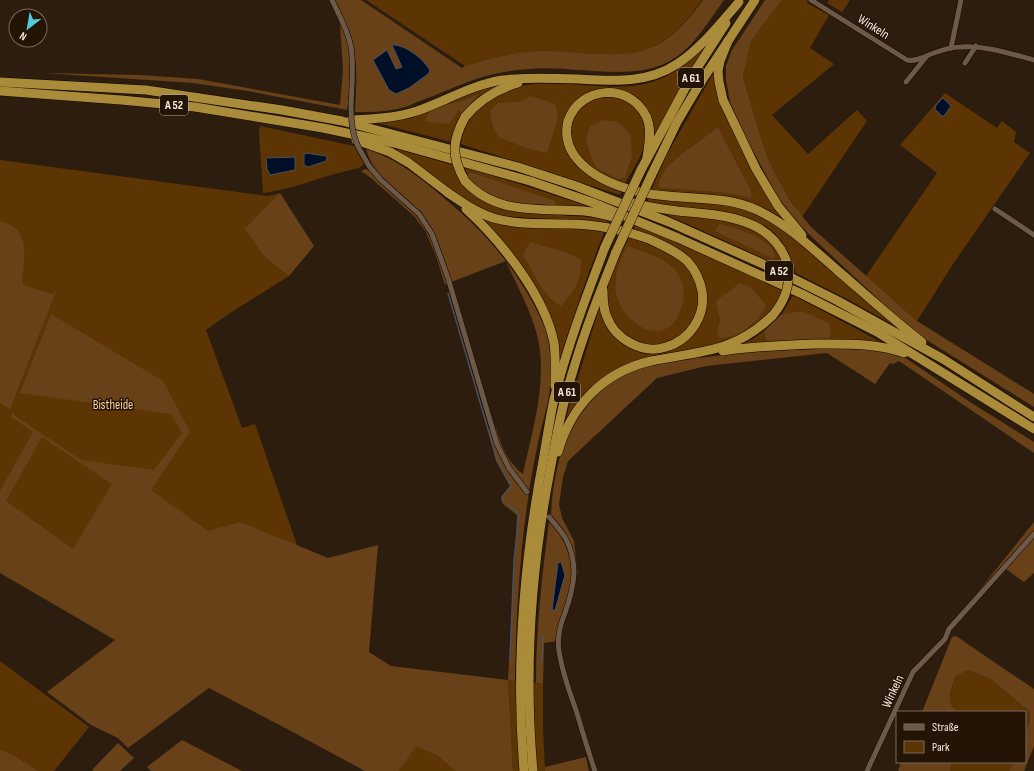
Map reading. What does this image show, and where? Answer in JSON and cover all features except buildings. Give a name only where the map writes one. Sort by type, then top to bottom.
[{"type":"highway","name":"A 61","points":[[533,771],[530,720],[530,647],[536,560],[544,500],[556,438],[572,373],[616,252],[677,122],[699,85],[755,0]]},
{"type":"highway","name":"A 61","points":[[524,771],[520,693],[524,601],[534,507],[554,399],[582,308],[605,248],[647,157],[690,79],[740,1]]},
{"type":"highway","points":[[342,121],[399,116],[417,111],[480,86],[502,80],[633,80],[647,78],[661,73],[677,64],[693,51],[709,36],[740,1]]},
{"type":"highway","points":[[728,40],[718,72],[723,100],[756,169],[778,206],[816,252]]},
{"type":"highway","points":[[531,79],[507,86],[495,92],[474,106],[465,117],[459,129],[455,150],[456,163],[466,181],[473,189],[483,196],[497,203],[508,206],[592,212],[641,223]]},
{"type":"highway","name":"A 52","points":[[0,82],[146,90],[249,104],[342,121],[518,167],[608,198],[669,222],[774,269],[838,301],[943,359],[1034,417]]},
{"type":"highway","name":"A 52","points":[[0,91],[195,107],[323,128],[394,143],[530,181],[591,202],[678,238],[802,294],[877,332],[1034,429]]},
{"type":"highway","points":[[647,157],[650,135],[646,116],[637,104],[626,96],[620,93],[607,91],[592,95],[580,103],[571,114],[566,128],[568,144],[577,160],[595,175],[614,184],[641,192],[666,196],[723,201],[756,209],[791,231],[897,323],[943,359]]},
{"type":"highway","points":[[323,128],[390,152],[409,163],[447,192],[479,221],[495,239],[523,276],[550,328],[556,359],[554,399]]},
{"type":"highway","points":[[447,192],[484,215],[497,219],[524,223],[570,224],[605,227],[636,234],[654,241],[673,250],[687,261],[697,273],[703,298],[702,312],[691,332],[674,344],[665,348],[654,349],[641,347],[621,337],[614,329],[607,318],[604,309],[602,287]]},
{"type":"highway","points":[[544,500],[565,431],[574,415],[594,390],[621,372],[634,366],[725,346],[739,340],[754,332],[773,315],[780,306],[787,291],[789,274],[786,260],[777,242],[768,233],[747,223],[719,215],[662,209],[608,198]]},
{"type":"highway","points":[[687,355],[792,345],[828,344],[873,345],[890,348],[923,360]]},
{"type":"street","points":[[332,0],[343,22],[351,45],[353,64],[351,122],[354,135],[369,166],[381,180],[419,214],[432,234],[448,278],[497,444],[509,468],[526,492]]},
{"type":"street","name":"Winkeln","points":[[811,0],[907,60],[913,61],[951,48],[976,46],[1034,60]]},
{"type":"street","points":[[951,48],[962,0]]},
{"type":"street","points":[[965,63],[976,46]]},
{"type":"street","points":[[906,82],[927,55]]},
{"type":"street","points":[[995,209],[1034,235]]},
{"type":"street","points":[[549,517],[566,539],[574,566],[572,592],[561,624],[558,650],[595,771]]},
{"type":"street","name":"Winkeln","points":[[867,771],[913,672],[945,639],[949,629],[1034,534]]},
{"type":"green space","points":[[334,0],[361,0],[462,68],[491,58],[528,52],[548,51],[620,54],[636,52],[650,48],[664,41],[689,18],[703,0],[724,0],[699,35],[685,50],[677,57],[653,68],[619,72],[547,68],[509,71],[476,79],[402,108],[386,111],[355,112],[355,54],[350,34]],"holes":[[[393,45],[420,81],[373,60],[387,51],[396,69],[403,67]]]},
{"type":"green space","points":[[366,0],[702,0],[676,31],[663,41],[650,48],[636,52],[601,54],[548,51],[528,52],[500,56],[465,66]]},
{"type":"green space","points":[[765,0],[782,0],[751,41],[743,77],[768,159],[791,202],[811,227],[917,321],[1034,394],[1034,407],[925,339],[906,325],[815,240],[798,223],[779,199],[744,134],[730,102],[726,80],[726,66],[732,50]]},
{"type":"green space","points":[[782,0],[808,0],[807,3],[829,15],[810,48],[834,64],[772,115],[808,154],[857,110],[867,121],[802,217],[791,202],[768,159],[743,77],[751,41]]},
{"type":"green space","points":[[829,0],[850,0],[842,12],[827,3]]},
{"type":"green space","points":[[340,25],[348,45],[351,66],[347,110],[248,91],[193,83],[43,73],[140,75],[198,79],[340,105],[343,70]]},
{"type":"green space","points":[[705,47],[653,137],[638,103],[600,91],[569,115],[570,155],[622,190],[620,195],[461,144],[468,122],[475,113],[483,105],[501,93],[521,86],[542,84],[607,87],[649,83],[674,72]]},
{"type":"green space","points":[[717,67],[718,90],[794,230],[768,212],[651,191],[666,156]],"holes":[[[718,127],[752,192],[751,197],[727,193],[660,188],[667,167],[679,156]]]},
{"type":"green space","points":[[508,82],[462,114],[457,122],[451,142],[378,123],[396,121],[411,116],[482,88]],"holes":[[[480,93],[462,114],[459,110],[461,101]]]},
{"type":"green space","points":[[480,93],[462,114],[459,110],[449,124],[425,121],[430,110],[461,101]]},
{"type":"green space","points":[[945,93],[997,128],[1002,121],[1016,132],[1014,142],[1030,153],[953,264],[917,321],[866,276],[937,173],[900,145]]},
{"type":"green space","points":[[530,96],[555,104],[558,118],[547,153],[526,148],[499,137],[493,126],[490,111],[498,103],[520,102]]},
{"type":"green space","points":[[614,96],[633,104],[642,118],[646,135],[642,152],[625,184],[596,173],[578,157],[572,142],[571,130],[573,118],[578,110],[588,100]]},
{"type":"green space","points":[[603,120],[618,122],[630,134],[632,156],[625,177],[618,179],[597,168],[591,157],[586,138],[590,127]]},
{"type":"green space","points":[[260,126],[354,146],[364,164],[359,168],[287,188],[263,193],[259,132]],"holes":[[[295,157],[267,169],[267,158]]]},
{"type":"green space","points":[[718,127],[752,192],[751,198],[727,193],[660,188],[658,183],[667,167],[679,156]]},
{"type":"green space","points":[[366,149],[392,160],[415,175],[469,220],[506,261],[451,282],[439,245],[426,219],[413,204],[381,176],[370,159]]},
{"type":"green space","points":[[398,149],[452,165],[456,175],[470,192],[492,205],[525,212],[610,220],[607,226],[514,220],[473,206],[397,151]]},
{"type":"green space","name":"Bistheide","points":[[0,160],[268,196],[280,193],[284,272],[289,276],[206,330],[242,428],[255,424],[297,545],[327,558],[0,565]]},
{"type":"green space","points":[[465,167],[590,207],[525,205],[555,205],[470,172],[467,175]]},
{"type":"green space","points":[[366,169],[421,220],[435,246],[448,283],[445,285],[436,256],[426,232],[414,216],[361,171]]},
{"type":"green space","points":[[470,172],[555,201],[555,205],[536,205],[503,200],[479,189],[474,185],[467,175]]},
{"type":"green space","points":[[280,193],[314,246],[289,276],[264,256],[245,229]]},
{"type":"green space","points":[[649,197],[709,202],[751,210],[787,230],[899,328],[796,273],[785,247],[769,230],[751,221],[647,203]]},
{"type":"green space","points":[[658,211],[701,216],[734,222],[749,227],[771,240],[779,253],[784,268],[719,238]]},
{"type":"green space","points":[[477,216],[604,232],[586,280],[558,364],[550,321]]},
{"type":"green space","points":[[0,221],[17,230],[22,237],[24,245],[23,285],[52,294],[56,291],[10,409],[0,403]]},
{"type":"green space","points":[[720,224],[735,228],[763,241],[770,246],[774,252],[774,259],[715,231]]},
{"type":"green space","points":[[635,225],[729,265],[783,291],[776,306],[740,338],[695,351],[566,424],[567,414],[602,299],[615,333],[658,351],[700,321],[696,269],[633,231]]},
{"type":"green space","points":[[629,237],[654,246],[679,259],[692,271],[696,280],[699,297],[699,309],[697,315],[685,331],[677,338],[669,342],[659,345],[640,343],[631,339],[622,332],[612,317],[608,306],[609,281]]},
{"type":"green space","points":[[530,242],[564,252],[581,259],[580,274],[576,285],[561,306],[544,290],[523,254]]},
{"type":"green space","points":[[627,246],[655,256],[672,267],[678,274],[684,293],[683,302],[674,323],[665,329],[656,331],[642,327],[628,316],[621,307],[617,297],[616,278],[618,267]]},
{"type":"green space","points":[[506,262],[533,303],[544,326],[549,341],[551,365],[549,396],[532,472],[522,544],[517,612],[515,681],[508,680],[517,515],[503,504],[501,499],[510,486],[496,461],[488,430],[496,428],[500,441],[509,459],[523,474],[539,400],[541,362],[539,343],[534,325]]},
{"type":"green space","points":[[740,283],[750,287],[766,305],[763,312],[747,328],[734,335],[720,338],[717,333],[720,320],[716,301]]},
{"type":"green space","points":[[793,295],[886,345],[737,346],[753,339],[764,331],[766,341],[802,311],[782,314]]},
{"type":"green space","points":[[802,311],[829,323],[831,332],[829,338],[766,341],[764,331],[782,314]]},
{"type":"green space","points":[[51,314],[163,381],[190,432],[151,490],[208,531],[240,522],[328,558],[378,545],[369,652],[391,666],[508,680],[513,771],[456,771],[436,755],[416,746],[399,771],[365,771],[209,688],[128,748],[118,738],[91,725],[47,692],[115,640],[0,573],[0,491],[33,432],[11,417],[13,411],[14,415],[81,460],[154,470],[182,433],[171,414],[20,393]],"holes":[[[42,437],[112,484],[73,549],[6,501]]]},
{"type":"green space","points":[[864,348],[897,354],[907,359],[973,404],[1034,442],[1034,453],[899,361],[893,364],[890,363],[875,384],[827,353],[706,366],[657,378],[568,461],[563,477],[559,504],[562,518],[574,541],[578,577],[570,542],[551,515],[553,491],[557,468],[572,426],[584,408],[599,392],[618,378],[641,368],[665,362],[766,351]]},
{"type":"green space","points":[[549,522],[556,530],[566,547],[571,566],[571,575],[568,596],[560,620],[557,641],[544,643],[543,684],[536,683],[536,663],[540,602]]},
{"type":"green space","points":[[1034,522],[1034,530],[977,593]]},
{"type":"green space","points":[[1034,537],[1034,573],[1024,582],[1006,569]]},
{"type":"green space","points":[[956,636],[1034,689],[1034,746],[1024,771],[1009,771],[1013,763],[1026,763],[1026,730],[1030,720],[1029,711],[989,678],[968,670],[955,677],[950,701],[951,705],[957,711],[922,711],[952,637]]},
{"type":"green space","points":[[0,661],[89,727],[54,771],[39,771],[15,756],[0,749]]},
{"type":"green space","points":[[968,670],[989,678],[1029,711],[1030,720],[1026,730],[1026,711],[956,711],[953,709],[949,701],[955,677]]},
{"type":"green space","points":[[508,680],[543,684],[545,771],[513,771]]},
{"type":"green space","points":[[182,740],[242,771],[151,771],[147,767]]},
{"type":"green space","points":[[118,743],[134,758],[120,771],[93,771],[92,770]]},
{"type":"green space","points":[[416,745],[436,755],[456,771],[399,771]]},
{"type":"green space","points":[[0,749],[15,756],[39,771],[0,771]]},
{"type":"green space","points":[[586,757],[589,771],[545,771],[545,767]]},
{"type":"green space","points":[[901,763],[952,763],[950,771],[898,771]]},
{"type":"green space","points":[[952,763],[1013,763],[1009,771],[950,771]]},
{"type":"water","points":[[392,45],[403,47],[414,54],[424,62],[430,71],[409,88],[396,94],[389,90],[373,60],[387,50],[396,69],[402,67]]},
{"type":"water","points":[[943,98],[951,106],[944,116],[942,116],[935,109],[936,105]]},
{"type":"water","points":[[306,153],[326,156],[327,158],[326,161],[308,167],[304,165],[304,155]]},
{"type":"water","points":[[295,157],[295,170],[270,175],[267,169],[266,158]]},
{"type":"water","points":[[561,562],[565,575],[555,610],[552,610],[558,563]]},
{"type":"waterway","points":[[448,293],[497,460],[511,486],[502,497],[504,502]]},
{"type":"waterway","points":[[508,505],[517,512],[519,516],[514,561],[510,660]]},
{"type":"waterway","points":[[542,662],[543,636]]}]
